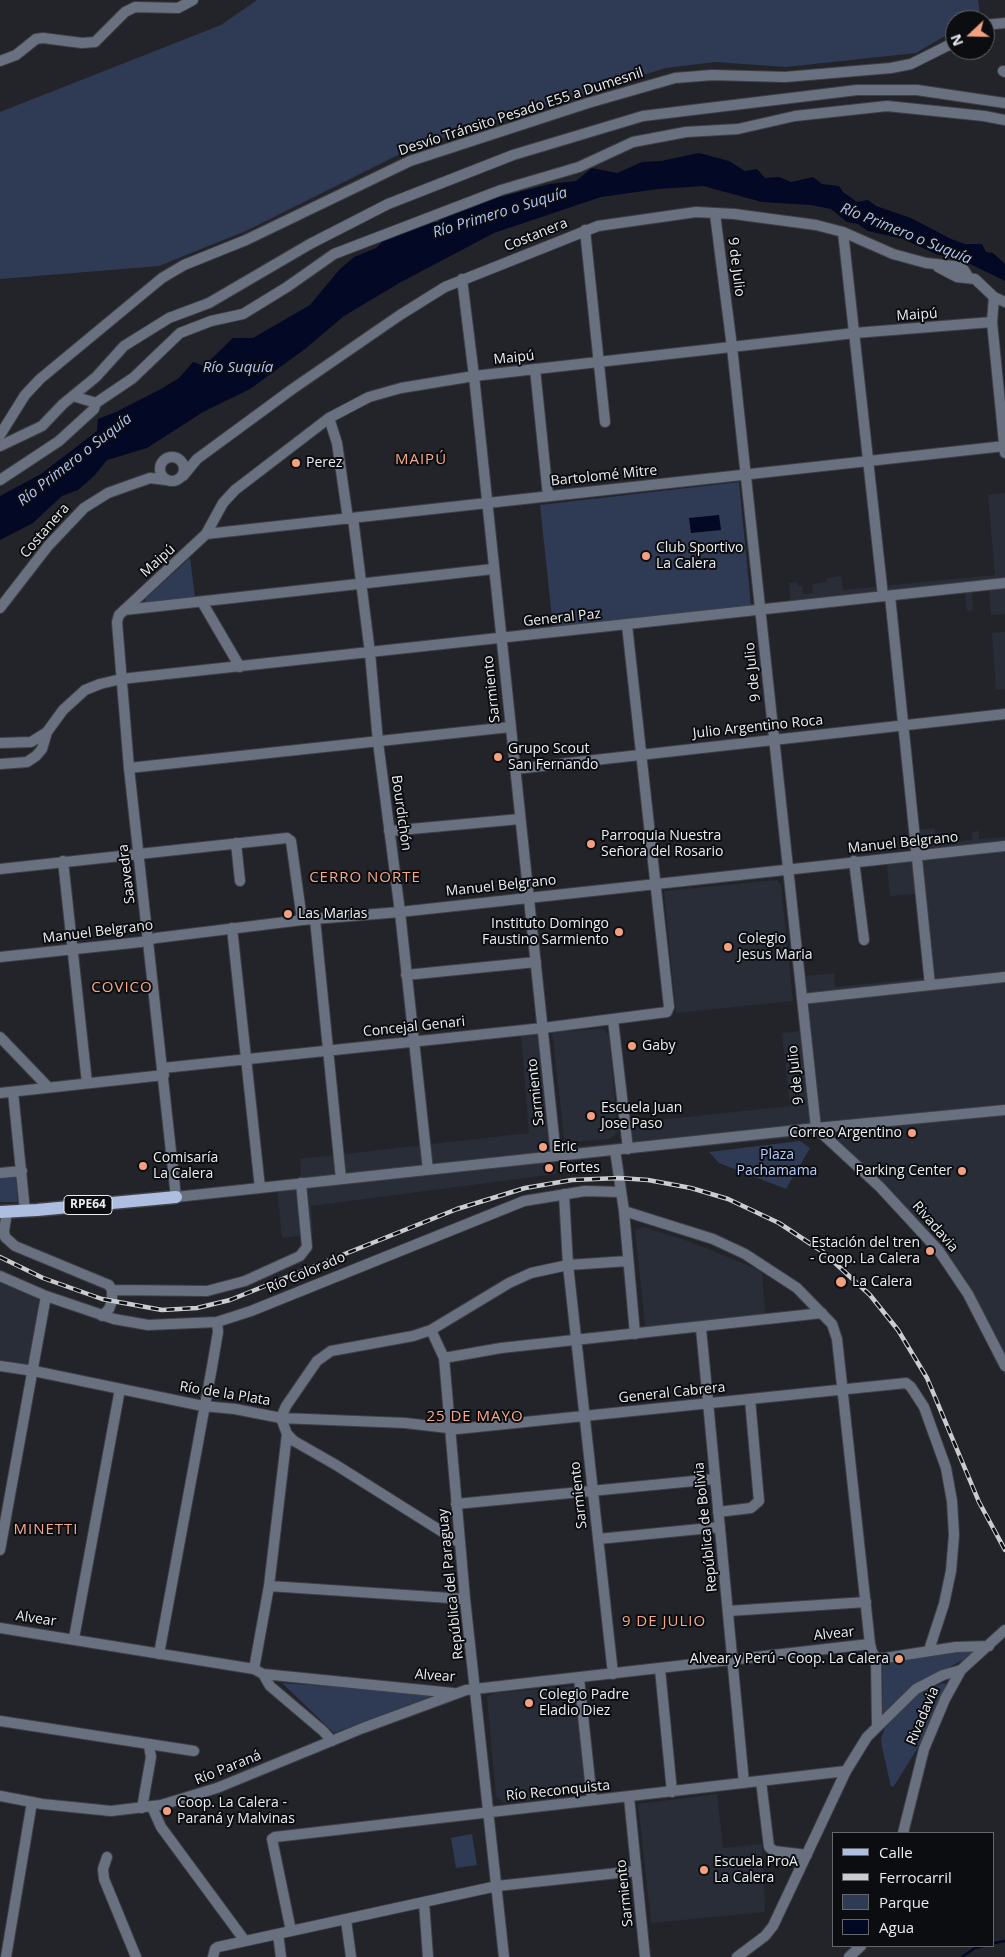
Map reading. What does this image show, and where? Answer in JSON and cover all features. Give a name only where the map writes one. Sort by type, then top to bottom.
[{"type":"main road","name":"RPE64","points":[[3,1212],[176,1197]]},
{"type":"street","points":[[0,61],[16,54],[30,42],[43,38],[82,43],[95,42],[125,12],[135,7],[178,8],[193,0]]},
{"type":"street","name":"Desvío Tránsito Pesado E55 a Dumesnil","points":[[0,435],[25,395],[40,379],[162,278],[198,258],[246,240],[410,161],[588,103],[675,78],[712,75],[785,77],[891,68],[912,64],[945,47]]},
{"type":"street","points":[[0,446],[42,426],[96,377],[124,346],[169,318],[209,303],[310,244],[388,204],[513,155],[643,116],[857,90],[917,90],[1005,103]]},
{"type":"street","points":[[0,480],[59,442],[94,410],[96,403],[133,378],[180,333],[212,321],[243,314],[287,287],[334,254],[501,190],[579,167],[633,142],[686,132],[738,129],[795,116],[880,106],[984,116],[1005,120]]},
{"type":"street","name":"Costanera","points":[[0,608],[73,517],[108,493],[150,478],[173,481],[183,476],[197,459],[400,315],[462,279],[598,226],[671,214],[696,212],[743,215],[816,225],[843,232],[893,254],[934,266],[962,267],[969,278],[982,284],[994,297],[1005,302]]},
{"type":"street","name":"9 de Julio","points":[[715,214],[732,347],[816,1128]]},
{"type":"street","points":[[585,230],[605,422]]},
{"type":"street","points":[[843,232],[868,461],[903,726],[930,985]]},
{"type":"street","name":"Sarmiento","points":[[462,279],[474,376],[556,1156]]},
{"type":"street","points":[[994,297],[992,322],[1005,448]]},
{"type":"street","name":"Maipú","points":[[124,610],[206,534],[224,503],[235,490],[329,418],[353,404],[382,392],[474,376],[855,333],[992,322]]},
{"type":"street","points":[[535,370],[548,496]]},
{"type":"street","points":[[73,396],[96,403]]},
{"type":"street","name":"Bourdichón","points":[[329,418],[337,443],[361,585],[370,654],[378,742],[400,912],[428,1170]]},
{"type":"street","name":"Bartolomé Mitre","points":[[206,534],[745,474],[1005,448]]},
{"type":"street","name":"Costanera","points":[[150,478],[170,458],[197,459]]},
{"type":"street","points":[[178,459],[183,465],[183,476]]},
{"type":"street","points":[[161,466],[162,474],[166,480]]},
{"type":"street","points":[[124,610],[493,569]]},
{"type":"street","name":"General Paz","points":[[0,764],[27,762],[36,756],[42,749],[47,732],[63,710],[85,690],[100,684],[121,680],[501,640],[1005,583]]},
{"type":"street","points":[[202,602],[240,667]]},
{"type":"street","name":"Saavedra","points":[[124,610],[116,622],[121,680],[138,854],[176,1197]]},
{"type":"street","points":[[627,625],[656,883]]},
{"type":"street","name":"Julio Argentino Roca","points":[[515,769],[1005,714]]},
{"type":"street","points":[[129,768],[510,727]]},
{"type":"street","points":[[0,743],[26,743],[47,732]]},
{"type":"street","points":[[389,831],[520,820]]},
{"type":"street","points":[[0,869],[289,839],[302,920]]},
{"type":"street","points":[[236,843],[240,881]]},
{"type":"street","name":"Manuel Belgrano","points":[[0,957],[302,920],[400,912],[1005,846]]},
{"type":"street","points":[[63,861],[87,1084]]},
{"type":"street","points":[[854,861],[864,940]]},
{"type":"street","name":"Concejal Genari","points":[[0,1093],[87,1084],[246,1059],[413,1040],[543,1028],[668,1012],[656,883]]},
{"type":"street","points":[[315,919],[341,1179]]},
{"type":"street","points":[[232,928],[260,1188]]},
{"type":"street","points":[[406,975],[536,962]]},
{"type":"street","points":[[802,999],[1005,976]]},
{"type":"street","points":[[613,1020],[628,1149]]},
{"type":"street","points":[[0,1037],[48,1087]]},
{"type":"street","points":[[12,1092],[25,1211]]},
{"type":"street","name":"RPE64","points":[[176,1197],[816,1128],[1005,1110]]},
{"type":"street","points":[[837,1146],[838,1132],[847,1125]]},
{"type":"street","name":"Rivadavia","points":[[816,1128],[910,1217],[952,1267],[1005,1366]]},
{"type":"street","points":[[615,1150],[624,1211],[635,1334]]},
{"type":"street","points":[[0,1173],[22,1171]]},
{"type":"street","points":[[3,1212],[6,1237],[16,1246],[59,1266],[104,1282],[112,1290],[207,1291],[245,1281],[300,1256],[307,1246],[301,1183]]},
{"type":"street","name":"Río Colorado","points":[[0,1276],[46,1296],[102,1316],[148,1325],[217,1322],[250,1311],[474,1219],[524,1201],[585,1191],[621,1192]]},
{"type":"street","name":"Sarmiento","points":[[564,1194],[568,1265],[613,1674]]},
{"type":"street","points":[[624,1211],[705,1236],[745,1254],[797,1288],[832,1324],[835,1332],[843,1389],[870,1644],[876,1658],[877,1725]]},
{"type":"street","points":[[460,1544],[336,1465],[294,1442],[288,1434],[282,1418],[286,1406],[323,1356],[344,1348],[413,1336],[431,1330],[518,1279],[536,1271],[568,1265],[628,1261]]},
{"type":"street","points":[[102,1316],[109,1309],[112,1301],[112,1290]]},
{"type":"street","points":[[0,1550],[34,1371],[46,1296]]},
{"type":"street","points":[[444,1358],[501,1348],[701,1328],[822,1313]]},
{"type":"street","points":[[159,1654],[203,1406],[212,1367],[218,1332],[217,1322]]},
{"type":"street","name":"República de Bolivia","points":[[701,1328],[744,1783]]},
{"type":"street","name":"República del Paraguay","points":[[431,1330],[444,1358],[448,1429],[465,1599],[504,1957]]},
{"type":"street","name":"Río de la Plata","points":[[0,1366],[34,1371],[203,1406],[234,1409],[282,1418],[405,1423],[448,1429]]},
{"type":"street","name":"General Cabrera","points":[[448,1429],[899,1383],[911,1386],[924,1408],[946,1468],[952,1501],[954,1535],[951,1571],[944,1604],[928,1650]]},
{"type":"street","points":[[74,1638],[120,1388]]},
{"type":"street","points":[[718,1512],[751,1508],[759,1501],[750,1399]]},
{"type":"street","points":[[288,1434],[259,1672],[270,1686],[323,1731],[332,1741]]},
{"type":"street","points":[[456,1504],[715,1479]]},
{"type":"street","points":[[598,1538],[720,1527]]},
{"type":"street","points":[[269,1586],[465,1599]]},
{"type":"street","points":[[728,1611],[866,1602]]},
{"type":"street","name":"Alvear","points":[[0,1628],[74,1638],[259,1672],[456,1693],[476,1689],[870,1644]]},
{"type":"street","name":"Rivadavia","points":[[903,1832],[918,1769],[930,1730],[961,1670],[1005,1630]]},
{"type":"street","points":[[876,1658],[928,1650],[988,1646]]},
{"type":"street","points":[[660,1669],[672,1792]]},
{"type":"street","points":[[737,1957],[765,1936],[773,1926],[846,1772],[867,1737],[877,1725],[916,1689],[943,1675],[961,1670]]},
{"type":"street","points":[[579,1678],[592,1800]]},
{"type":"street","name":"Río Paraná","points":[[0,1796],[32,1802],[112,1811],[147,1807],[199,1794],[456,1693]]},
{"type":"street","points":[[0,1721],[149,1746],[194,1751]]},
{"type":"street","points":[[149,1746],[151,1756],[147,1807],[245,1941]]},
{"type":"street","name":"Río Reconquista","points":[[291,1931],[272,1839],[275,1837],[846,1772]]},
{"type":"street","points":[[761,1781],[770,1847],[774,1851],[807,1854]]},
{"type":"street","name":"Sarmiento","points":[[629,1797],[645,1957]]},
{"type":"street","points":[[6,1957],[32,1802]]},
{"type":"street","points":[[107,1857],[104,1879],[136,1957]]},
{"type":"street","points":[[215,1952],[245,1941],[497,1886],[636,1871]]},
{"type":"street","points":[[424,1902],[428,1957]]},
{"type":"street","points":[[346,1920],[351,1957]]},
{"type":"street","points":[[278,1934],[281,1957]]},
{"type":"street","points":[[848,1957],[860,1947]]},
{"type":"shaded area","points":[[1005,493],[1005,614],[991,615],[989,589],[972,591],[973,610],[967,611],[965,592],[792,612],[789,583],[797,582],[798,586],[802,586],[803,594],[813,593],[812,584],[827,582],[826,578],[841,576],[843,590],[995,575],[988,495]]},
{"type":"shaded area","points":[[1005,632],[1005,689],[996,690],[992,633]]},
{"type":"shaded area","points":[[935,828],[936,844],[972,840],[972,832],[979,831],[979,839],[1005,837],[1005,1376],[969,1303],[918,1228],[826,1141],[818,1137],[798,1137],[555,1162],[556,1174],[311,1206],[313,1234],[282,1238],[277,1189],[301,1175],[300,1159],[529,1133],[521,1035],[548,1031],[560,1148],[624,1142],[622,1124],[790,1106],[782,1033],[800,1031],[794,977],[834,973],[835,987],[924,978],[915,894],[890,896],[887,865],[913,861],[910,831]]},
{"type":"shaded area","points":[[776,880],[781,884],[793,1001],[676,1013],[664,891]]},
{"type":"shaded area","points":[[603,1029],[609,1035],[618,1132],[610,1139],[569,1142],[564,1137],[552,1032]]},
{"type":"shaded area","points":[[644,1227],[688,1241],[762,1271],[765,1315],[705,1323],[647,1327],[645,1325],[635,1230]]},
{"type":"shaded area","points":[[0,1281],[38,1298],[31,1362],[29,1364],[19,1366],[0,1362]]},
{"type":"shaded area","points":[[576,1686],[586,1794],[504,1803],[496,1796],[487,1697],[494,1693]]},
{"type":"shaded area","name":"Escuela ProA La Calera","points":[[717,1794],[723,1848],[762,1844],[765,1912],[651,1923],[638,1804]]},
{"type":"green space","points":[[257,0],[978,0],[979,10],[945,10],[945,36],[916,53],[786,67],[715,62],[666,68],[471,128],[404,152],[248,230],[159,266],[0,279],[0,112],[221,25]]},
{"type":"green space","name":"Club Sportivo La Calera","points":[[739,482],[751,606],[553,628],[540,505]]},
{"type":"green space","points":[[190,558],[195,597],[145,603],[146,598]]},
{"type":"green space","name":"Plaza Pachamama","points":[[800,1141],[810,1148],[786,1189],[719,1163],[709,1152]]},
{"type":"green space","points":[[16,1176],[18,1202],[0,1202],[0,1178]]},
{"type":"green space","points":[[973,1650],[974,1652],[969,1657],[912,1686],[883,1713],[882,1665],[884,1662],[931,1653]]},
{"type":"green space","points":[[282,1683],[437,1694],[334,1733]]},
{"type":"green space","points":[[943,1683],[946,1684],[945,1687],[919,1746],[894,1786],[891,1787],[881,1738],[885,1728],[914,1696]]},
{"type":"green space","points":[[472,1834],[477,1865],[456,1868],[451,1838]]},
{"type":"water","name":"Río Suquía","points":[[699,153],[729,161],[745,171],[757,169],[765,178],[779,177],[791,182],[813,177],[822,184],[839,186],[843,192],[857,202],[868,200],[876,206],[911,218],[951,239],[965,244],[982,244],[986,252],[993,253],[1005,264],[1005,281],[958,258],[938,255],[903,239],[868,231],[858,224],[847,222],[831,209],[811,205],[762,202],[703,186],[658,189],[601,197],[494,233],[401,282],[344,316],[305,349],[250,389],[203,412],[147,448],[107,460],[94,476],[78,490],[62,496],[33,523],[0,540],[0,496],[41,474],[97,431],[98,419],[161,389],[179,378],[193,362],[204,366],[233,338],[253,338],[310,305],[339,270],[354,257],[376,248],[387,237],[430,222],[439,222],[440,216],[474,207],[476,203],[550,184],[576,181],[592,168],[617,173],[642,162],[661,161]]},
{"type":"water","points":[[719,515],[721,530],[691,533],[689,518]]},
{"type":"waterway","points":[[995,1943],[1005,1941]]},
{"type":"waterway","points":[[962,1957],[980,1947]]},
{"type":"railway","points":[[0,1257],[43,1278],[102,1299],[162,1310],[197,1308],[230,1300],[457,1209],[525,1188],[572,1180],[619,1178],[648,1180],[691,1188],[728,1199],[779,1223],[823,1252],[870,1295],[898,1330],[927,1378],[979,1502],[1005,1550]]},
{"type":"place","name":"Perez","points":[[296,463]]},
{"type":"place","name":"Club Sportivo La Calera","points":[[646,556]]},
{"type":"place","name":"Grupo Scout San Fernando","points":[[498,757]]},
{"type":"place","name":"Parroquia Nuestra Señora del Rosario","points":[[591,844]]},
{"type":"place","name":"Las Marias","points":[[288,914]]},
{"type":"place","name":"Instituto Domingo Faustino Sarmiento","points":[[619,932]]},
{"type":"place","name":"Colegio Jesus Maria","points":[[728,947]]},
{"type":"place","name":"Gaby","points":[[632,1046]]},
{"type":"place","name":"Escuela Juan Jose Paso","points":[[591,1116]]},
{"type":"place","name":"Correo Argentino","points":[[912,1133]]},
{"type":"place","name":"Eric","points":[[543,1147]]},
{"type":"place","name":"Comisaría La Calera","points":[[143,1166]]},
{"type":"place","name":"Fortes","points":[[549,1168]]},
{"type":"place","name":"Parking Center","points":[[962,1171]]},
{"type":"place","name":"Estación del tren - Coop. La Calera","points":[[930,1251]]},
{"type":"place","name":"La Calera","points":[[841,1282]]},
{"type":"place","name":"Alvear y Perú - Coop. La Calera","points":[[899,1659]]},
{"type":"place","name":"Colegio Padre Eladio Diez","points":[[529,1703]]},
{"type":"place","name":"Coop. La Calera - Paraná y Malvinas","points":[[167,1811]]},
{"type":"place","name":"Escuela ProA La Calera","points":[[704,1870]]},
{"type":"district","name":"MAIPÚ","points":[[421,460]]},
{"type":"district","name":"CERRO NORTE","points":[[365,878]]},
{"type":"district","name":"COVICO","points":[[122,988]]},
{"type":"district","name":"25 DE MAYO","points":[[475,1417]]},
{"type":"district","name":"MINETTI","points":[[46,1530]]},
{"type":"district","name":"9 DE JULIO","points":[[664,1622]]},
{"type":"water label","name":"Río Primero o Suquía","points":[[500,213]]},
{"type":"water label","name":"Río Primero o Suquía","points":[[906,234]]},
{"type":"water label","name":"Río Primero o Suquía","points":[[75,460]]}]
